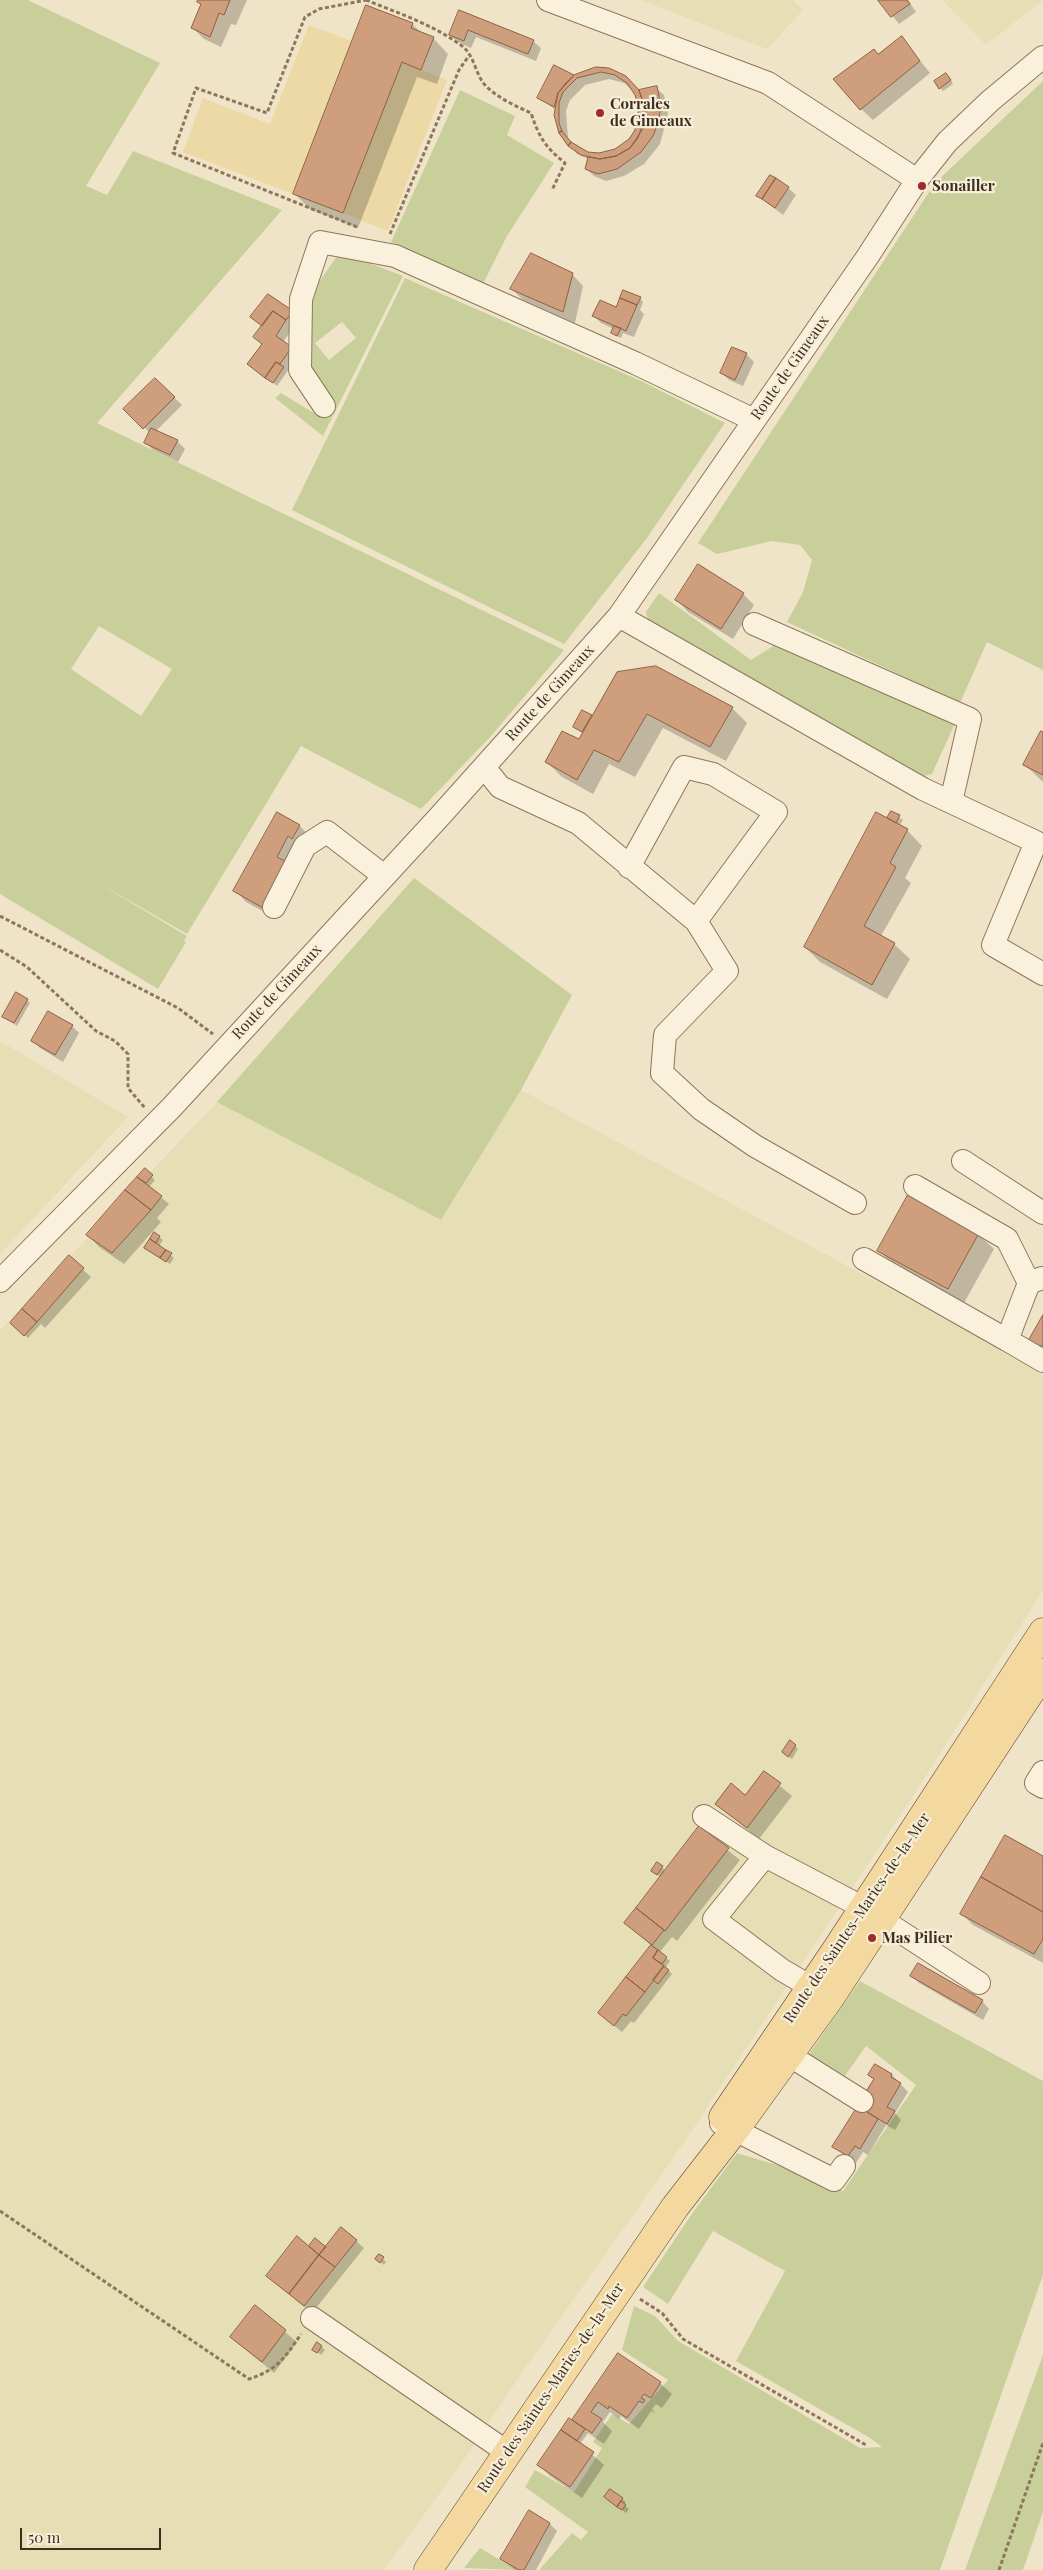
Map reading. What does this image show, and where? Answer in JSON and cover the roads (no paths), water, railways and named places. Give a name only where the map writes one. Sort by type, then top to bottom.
[{"type":"main road","name":"Route des Saintes-Maries-de-la-Mer","points":[[957,1787],[1043,1632]]},
{"type":"main road","name":"Route des Saintes-Maries-de-la-Mer","points":[[428,2570],[675,2207],[727,2127],[821,1992],[957,1787],[1043,1673]]},
{"type":"street","points":[[548,0],[768,83],[917,180]]},
{"type":"street","name":"Route de Gimeaux","points":[[0,1281],[156,1122],[228,1045],[484,767],[619,616],[868,256],[917,180],[947,142],[990,101],[1042,58]]},
{"type":"street","points":[[324,406],[300,370],[301,299],[320,242],[395,256],[635,363],[754,420]]},
{"type":"street","points":[[619,616],[923,789],[1036,842],[992,945],[1043,974]]},
{"type":"street","points":[[754,624],[970,719],[951,802]]},
{"type":"street","points":[[484,767],[500,788],[578,823],[696,921],[728,971],[665,1035],[662,1073],[701,1109],[755,1146],[855,1203]]},
{"type":"street","points":[[629,867],[684,767],[713,774],[776,812],[696,921]]},
{"type":"street","points":[[274,907],[305,846],[327,832],[384,876]]},
{"type":"street","points":[[963,1161],[1043,1214]]},
{"type":"street","points":[[914,1186],[1007,1239],[1036,1280],[1007,1340]]},
{"type":"street","points":[[864,1260],[1043,1361]]},
{"type":"street","points":[[1043,1772],[1036,1783],[1043,1787]]},
{"type":"street","points":[[704,1816],[765,1856],[873,1914],[979,1983]]},
{"type":"street","points":[[765,1856],[714,1919],[782,1970],[821,1992]]},
{"type":"street","points":[[781,2050],[862,2101]]},
{"type":"street","points":[[727,2127],[834,2180],[844,2166]]},
{"type":"street","points":[[312,2318],[507,2452]]},
{"type":"place","name":"Corrales de Gimeaux","points":[[600,113]]},
{"type":"place","name":"Sonailler","points":[[922,186]]},
{"type":"place","name":"Mas Pilier","points":[[872,1938]]}]
